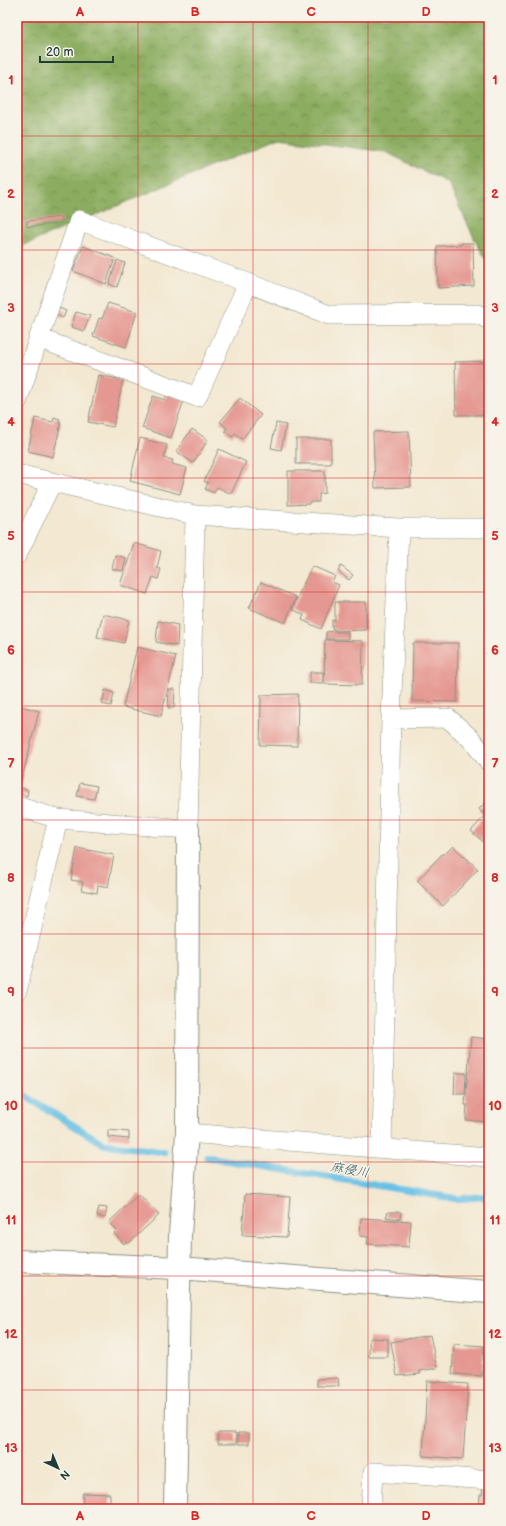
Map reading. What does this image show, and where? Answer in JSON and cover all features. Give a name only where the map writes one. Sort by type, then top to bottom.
[{"type":"street","points":[[17,402],[79,220],[329,315],[478,314],[489,320]]},
{"type":"street","points":[[38,338],[197,397],[248,283]]},
{"type":"street","points":[[17,474],[196,515],[399,528],[489,528]]},
{"type":"street","points":[[17,555],[52,482]]},
{"type":"street","points":[[175,1509],[179,1268],[187,1133],[188,829],[196,515]]},
{"type":"street","points":[[382,1148],[392,719],[399,528]]},
{"type":"street","points":[[392,719],[448,718],[471,739],[489,762]]},
{"type":"street","points":[[17,806],[58,819],[188,829]]},
{"type":"street","points":[[17,991],[58,819]]},
{"type":"street","points":[[187,1133],[489,1156]]},
{"type":"street","points":[[17,1261],[179,1268],[489,1292]]},
{"type":"street","points":[[371,1509],[373,1472],[489,1480]]},
{"type":"green space","points":[[17,17],[489,17],[489,265],[476,242],[448,183],[386,152],[279,138],[17,248]]},
{"type":"building","points":[[61,217],[62,223],[27,227],[27,221]]},
{"type":"building","points":[[462,243],[473,243],[474,286],[438,288],[437,246],[461,245]]},
{"type":"building","points":[[83,246],[115,258],[106,284],[73,271]]},
{"type":"building","points":[[117,260],[125,263],[117,287],[109,284]]},
{"type":"building","points":[[108,303],[137,312],[126,347],[93,336],[99,318],[102,319]]},
{"type":"building","points":[[57,307],[66,311],[63,318],[55,314]]},
{"type":"building","points":[[76,312],[90,316],[84,331],[71,327]]},
{"type":"building","points":[[489,361],[489,415],[456,415],[455,362]]},
{"type":"building","points":[[98,375],[123,380],[113,427],[88,422]]},
{"type":"building","points":[[167,393],[184,400],[171,438],[142,428],[153,396],[165,400]]},
{"type":"building","points":[[240,398],[261,415],[242,439],[235,433],[232,437],[225,431],[227,428],[220,422]]},
{"type":"building","points":[[54,417],[60,419],[59,423],[61,423],[53,457],[28,451],[35,418],[53,422]]},
{"type":"building","points":[[276,423],[286,425],[281,450],[271,448]]},
{"type":"building","points":[[192,429],[208,440],[193,463],[176,451]]},
{"type":"building","points":[[409,431],[411,487],[375,488],[373,432]]},
{"type":"building","points":[[140,438],[167,445],[164,458],[173,460],[172,464],[187,468],[180,494],[130,481]]},
{"type":"building","points":[[296,439],[331,439],[331,464],[296,464]]},
{"type":"building","points":[[219,449],[246,462],[231,494],[217,487],[214,493],[205,489],[208,483],[204,481]]},
{"type":"building","points":[[486,470],[489,470],[489,506],[487,506]]},
{"type":"building","points":[[288,471],[325,471],[325,493],[319,494],[319,502],[288,505]]},
{"type":"building","points":[[134,543],[161,551],[157,568],[161,569],[158,579],[153,577],[147,594],[120,585]]},
{"type":"building","points":[[115,555],[126,558],[123,571],[112,569]]},
{"type":"building","points":[[312,566],[335,576],[332,582],[339,585],[321,629],[302,620],[304,615],[292,609]]},
{"type":"building","points":[[341,566],[353,575],[349,580],[338,571]]},
{"type":"building","points":[[261,582],[296,597],[285,623],[249,608]]},
{"type":"building","points":[[335,602],[366,602],[366,630],[336,631],[348,632],[348,639],[326,639],[326,632],[335,631],[335,629],[332,629],[332,620],[335,620]]},
{"type":"building","points":[[103,614],[129,620],[124,643],[97,637]]},
{"type":"building","points":[[158,621],[178,625],[177,646],[156,642]]},
{"type":"building","points":[[325,640],[363,641],[362,685],[324,684]]},
{"type":"building","points":[[413,643],[458,643],[457,702],[412,701]]},
{"type":"building","points":[[137,647],[176,656],[161,716],[123,707]]},
{"type":"building","points":[[310,672],[323,672],[323,683],[310,683]]},
{"type":"building","points":[[169,689],[175,689],[174,708],[168,708]]},
{"type":"building","points":[[105,690],[114,693],[111,706],[102,704]]},
{"type":"building","points":[[298,694],[297,746],[260,745],[261,695]]},
{"type":"building","points":[[17,705],[39,711],[21,782],[17,781]]},
{"type":"building","points":[[80,783],[97,786],[94,799],[77,796]]},
{"type":"building","points":[[18,787],[28,790],[27,796],[17,793]]},
{"type":"building","points":[[489,799],[489,847],[471,831],[485,816],[479,809]]},
{"type":"building","points":[[453,846],[478,869],[443,906],[417,881],[443,853],[444,855]]},
{"type":"building","points":[[77,848],[114,855],[108,887],[98,885],[97,893],[81,890],[83,882],[71,880]]},
{"type":"building","points":[[471,1037],[489,1039],[489,1122],[466,1120],[467,1105],[465,1105]]},
{"type":"building","points":[[455,1073],[466,1073],[465,1094],[454,1094]]},
{"type":"building","points":[[108,1130],[129,1132],[129,1139],[108,1137]]},
{"type":"building","points":[[139,1194],[159,1215],[128,1244],[126,1242],[124,1244],[114,1233],[117,1230],[109,1222]]},
{"type":"building","points":[[245,1194],[290,1197],[287,1237],[242,1235]]},
{"type":"building","points":[[99,1207],[107,1208],[105,1218],[97,1216]]},
{"type":"building","points":[[388,1212],[401,1212],[400,1219],[386,1217]]},
{"type":"building","points":[[361,1218],[411,1221],[409,1247],[367,1244],[368,1237],[360,1236]]},
{"type":"building","points":[[430,1335],[437,1368],[420,1371],[420,1374],[397,1376],[391,1342]]},
{"type":"building","points":[[369,1338],[388,1339],[388,1357],[369,1357]]},
{"type":"building","points":[[454,1344],[484,1346],[482,1376],[452,1374]]},
{"type":"building","points":[[338,1378],[339,1386],[317,1386],[317,1379]]},
{"type":"building","points":[[427,1381],[468,1384],[463,1459],[423,1456]]},
{"type":"building","points":[[218,1433],[236,1433],[236,1444],[218,1444]]},
{"type":"building","points":[[238,1433],[249,1433],[249,1444],[238,1444]]},
{"type":"building","points":[[483,1487],[489,1488],[489,1509],[479,1509],[480,1495],[482,1495]]},
{"type":"building","points":[[83,1493],[110,1494],[110,1509],[82,1509]]},
{"type":"waterway","name":"麻侵川","points":[[17,1091],[104,1144],[164,1152]]},
{"type":"waterway","name":"麻侵川","points":[[207,1157],[458,1199],[489,1196]]}]
